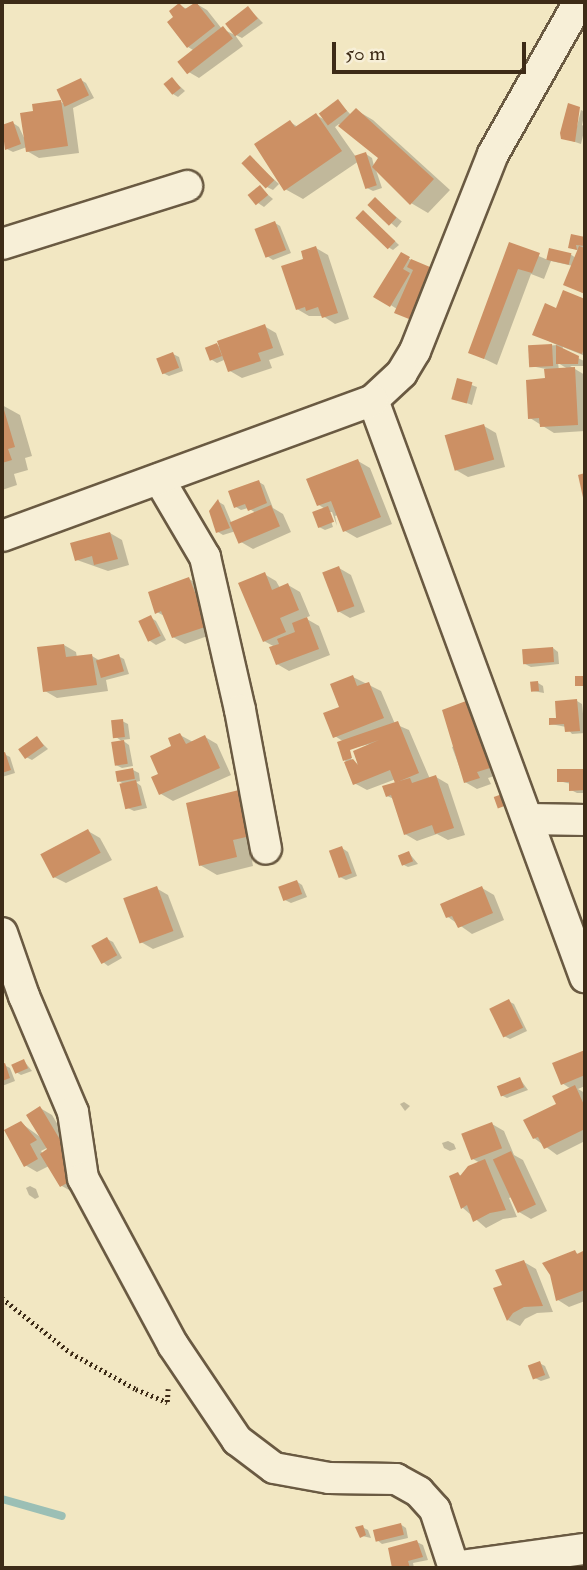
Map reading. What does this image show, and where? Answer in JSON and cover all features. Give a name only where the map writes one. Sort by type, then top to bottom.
[{"type":"street","points":[[2,536],[373,400],[402,373],[415,351],[493,154],[571,4]]},
{"type":"street","points":[[2,244],[187,186]]},
{"type":"street","points":[[373,400],[585,977]]},
{"type":"street","points":[[159,479],[205,557],[240,710],[266,849]]},
{"type":"street","points":[[529,819],[585,820]]},
{"type":"street","points":[[2,933],[73,1112],[83,1178],[173,1345],[237,1440],[275,1468],[329,1478],[396,1479],[419,1492],[435,1510],[454,1567],[585,1549]]},
{"type":"path","points":[[2,1298],[71,1353],[167,1402],[173,1345]]},
{"type":"building","points":[[196,2],[215,26],[187,48],[167,22],[173,17],[169,11],[179,3],[185,9]]},
{"type":"building","points":[[248,6],[258,19],[235,36],[225,24]]},
{"type":"building","points":[[223,26],[233,39],[187,74],[177,62]]},
{"type":"building","points":[[172,77],[181,88],[172,95],[163,84]]},
{"type":"building","points":[[81,78],[89,95],[65,107],[57,89]]},
{"type":"building","points":[[338,99],[347,111],[328,125],[319,113]]},
{"type":"building","points":[[61,100],[68,146],[26,152],[20,113],[33,111],[32,104]]},
{"type":"building","points":[[568,103],[580,107],[575,142],[561,139],[560,133]]},
{"type":"building","points":[[356,108],[434,179],[410,205],[372,167],[378,158],[338,126]]},
{"type":"building","points":[[316,113],[342,151],[284,191],[254,144],[290,120],[295,127]]},
{"type":"building","points":[[13,121],[21,144],[5,150],[2,125]]},
{"type":"building","points":[[366,152],[377,185],[365,189],[355,156]]},
{"type":"building","points":[[250,155],[274,180],[266,189],[241,163]]},
{"type":"building","points":[[260,185],[268,195],[256,205],[248,195]]},
{"type":"building","points":[[375,197],[397,218],[389,226],[367,205]]},
{"type":"building","points":[[363,210],[395,241],[388,249],[355,218]]},
{"type":"building","points":[[275,221],[286,250],[266,258],[254,229]]},
{"type":"building","points":[[571,234],[585,237],[585,246],[576,245],[577,250],[568,248]]},
{"type":"building","points":[[509,242],[540,253],[532,273],[518,269],[484,359],[468,353]]},
{"type":"building","points":[[316,246],[338,313],[322,318],[318,307],[306,311],[305,307],[296,310],[281,266],[303,259],[301,251]]},
{"type":"building","points":[[579,246],[585,248],[585,294],[563,285]]},
{"type":"building","points":[[549,248],[571,253],[569,265],[546,260]]},
{"type":"building","points":[[401,252],[410,257],[403,269],[410,273],[390,307],[373,297]]},
{"type":"building","points":[[411,259],[437,270],[414,321],[394,313],[413,270],[407,267]]},
{"type":"building","points":[[563,290],[585,299],[585,345],[582,354],[532,335],[545,303],[556,308]]},
{"type":"building","points":[[265,324],[273,348],[258,353],[261,361],[228,372],[217,341]]},
{"type":"building","points":[[217,343],[222,356],[210,361],[205,348]]},
{"type":"building","points":[[552,344],[553,366],[529,367],[528,345]]},
{"type":"building","points":[[556,345],[579,356],[578,364],[556,364]]},
{"type":"building","points":[[173,352],[179,368],[162,374],[156,358]]},
{"type":"building","points":[[575,367],[578,425],[540,427],[539,418],[528,419],[526,380],[545,378],[544,369]]},
{"type":"building","points":[[457,378],[472,382],[467,403],[451,399]]},
{"type":"building","points":[[2,403],[15,447],[8,449],[12,460],[2,463]]},
{"type":"building","points":[[484,424],[494,460],[455,471],[445,435]]},
{"type":"building","points":[[358,459],[381,517],[343,532],[331,501],[317,506],[306,479]]},
{"type":"building","points":[[585,473],[585,502],[584,502],[578,475]]},
{"type":"building","points":[[259,480],[267,503],[248,511],[245,504],[234,508],[228,491]]},
{"type":"building","points":[[218,499],[230,528],[216,533],[209,511]]},
{"type":"building","points":[[271,505],[280,526],[239,544],[230,523]]},
{"type":"building","points":[[328,506],[334,522],[318,528],[312,512]]},
{"type":"building","points":[[110,532],[118,559],[94,565],[92,556],[75,561],[70,543]]},
{"type":"building","points":[[339,566],[354,606],[338,613],[322,572]]},
{"type":"building","points":[[265,572],[272,590],[288,583],[299,610],[280,618],[286,632],[263,642],[238,583]]},
{"type":"building","points":[[189,577],[208,626],[172,638],[161,611],[155,614],[148,592]]},
{"type":"building","points":[[151,615],[161,636],[148,642],[138,621]]},
{"type":"building","points":[[307,617],[319,649],[276,665],[269,647],[279,644],[277,639],[295,632],[292,623]]},
{"type":"building","points":[[64,644],[66,657],[92,654],[97,685],[43,692],[37,647]]},
{"type":"building","points":[[553,647],[554,662],[523,664],[522,649]]},
{"type":"building","points":[[119,654],[124,671],[101,678],[96,661]]},
{"type":"building","points":[[353,675],[357,686],[369,682],[384,718],[333,738],[323,713],[339,707],[330,684]]},
{"type":"building","points":[[575,676],[585,676],[585,686],[575,686]]},
{"type":"building","points":[[538,681],[539,691],[531,692],[530,682]]},
{"type":"building","points":[[577,699],[580,731],[565,732],[564,724],[549,725],[549,718],[556,718],[555,701]]},
{"type":"building","points":[[466,701],[490,768],[477,772],[480,778],[464,783],[442,710]]},
{"type":"building","points":[[123,719],[125,737],[113,738],[111,720]]},
{"type":"building","points":[[398,721],[419,773],[395,783],[390,770],[353,785],[344,762],[353,759],[358,765],[353,751],[379,740],[350,750],[352,758],[343,761],[337,742]]},
{"type":"building","points":[[180,733],[186,744],[205,735],[220,768],[159,795],[151,777],[158,774],[150,756],[171,746],[168,738]]},
{"type":"building","points":[[37,736],[44,746],[25,759],[18,749]]},
{"type":"building","points":[[124,740],[128,764],[115,766],[111,742]]},
{"type":"building","points":[[5,752],[11,770],[2,773],[2,753]]},
{"type":"building","points":[[133,768],[135,779],[117,782],[115,771]]},
{"type":"building","points":[[557,769],[585,769],[585,790],[569,791],[569,782],[557,782]]},
{"type":"building","points":[[436,775],[454,828],[435,834],[432,825],[404,835],[391,795],[386,797],[382,786],[410,778],[412,783]]},
{"type":"building","points":[[136,780],[142,805],[125,809],[119,784]]},
{"type":"building","points":[[243,789],[255,835],[233,840],[237,857],[199,866],[186,803]]},
{"type":"building","points":[[505,793],[509,804],[498,808],[494,797]]},
{"type":"building","points":[[88,829],[101,853],[53,878],[40,854]]},
{"type":"building","points":[[342,846],[352,873],[339,878],[329,851]]},
{"type":"building","points":[[409,851],[413,861],[402,866],[398,855]]},
{"type":"building","points":[[297,880],[302,894],[283,901],[278,887]]},
{"type":"building","points":[[157,886],[173,931],[140,943],[123,898]]},
{"type":"building","points":[[482,886],[493,913],[458,928],[452,916],[446,918],[440,904]]},
{"type":"building","points":[[107,937],[117,955],[101,964],[91,946]]},
{"type":"building","points":[[509,999],[523,1028],[503,1037],[489,1009]]},
{"type":"building","points":[[585,1050],[585,1075],[561,1085],[552,1063]]},
{"type":"building","points":[[24,1059],[28,1068],[15,1074],[11,1065]]},
{"type":"building","points":[[5,1063],[10,1078],[2,1081],[2,1064]]},
{"type":"building","points":[[520,1077],[524,1087],[501,1097],[497,1086]]},
{"type":"building","points":[[575,1085],[585,1107],[585,1129],[544,1149],[538,1137],[533,1139],[523,1120],[556,1104],[552,1096]]},
{"type":"building","points":[[40,1106],[81,1175],[60,1187],[40,1154],[47,1149],[26,1115]]},
{"type":"building","points":[[21,1121],[37,1140],[30,1144],[38,1159],[24,1167],[4,1130]]},
{"type":"building","points":[[492,1122],[502,1148],[471,1160],[461,1134]]},
{"type":"building","points":[[511,1151],[536,1204],[518,1213],[493,1159]]},
{"type":"building","points":[[485,1159],[506,1210],[490,1213],[473,1222],[467,1205],[461,1209],[449,1176],[458,1172],[460,1176],[468,1166]]},
{"type":"building","points":[[575,1250],[577,1254],[585,1250],[585,1290],[556,1301],[550,1275],[542,1263]]},
{"type":"building","points":[[524,1260],[543,1306],[524,1307],[513,1313],[507,1321],[493,1288],[502,1285],[495,1270]]},
{"type":"building","points":[[540,1361],[545,1375],[533,1380],[528,1365]]},
{"type":"building","points":[[401,1523],[404,1535],[376,1542],[373,1530]]},
{"type":"building","points":[[363,1525],[366,1535],[360,1538],[355,1527]]},
{"type":"building","points":[[417,1540],[423,1557],[408,1561],[410,1568],[392,1568],[388,1548]]},
{"type":"waterway","points":[[2,1499],[62,1516]]}]
